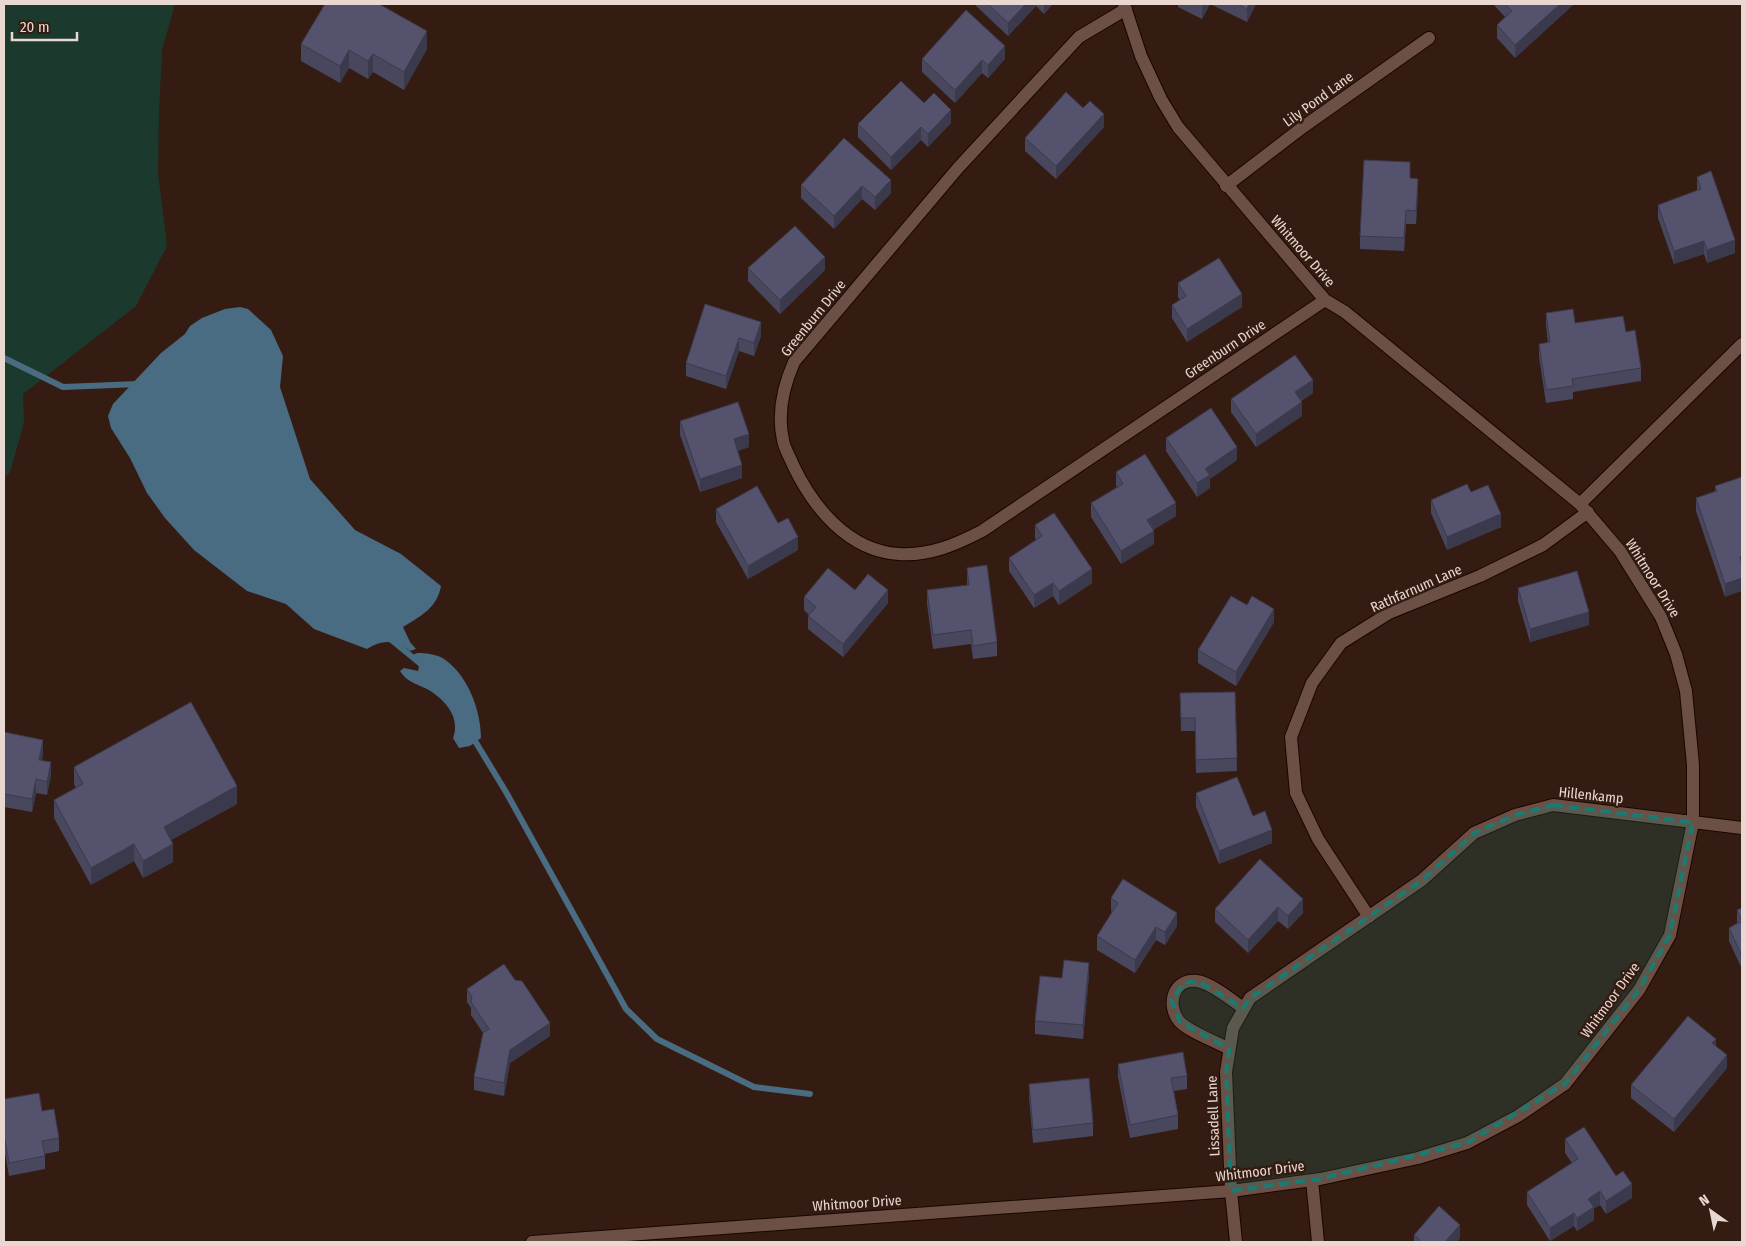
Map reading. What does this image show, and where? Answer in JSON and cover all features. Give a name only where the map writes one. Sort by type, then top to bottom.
[{"type":"street","name":"Whitmoor Drive","points":[[532,1242],[1231,1190],[1312,1180],[1418,1158],[1467,1143],[1518,1116],[1565,1084],[1639,990],[1670,935],[1693,822],[1692,765],[1686,691],[1676,654],[1656,609],[1620,551],[1584,508],[1346,312],[1325,300],[1178,128],[1161,99],[1141,56],[1125,6]]},
{"type":"street","name":"Greenburn Drive","points":[[1125,6],[1079,37],[958,168],[794,362],[786,381],[781,404],[783,441],[806,491],[846,535],[871,549],[898,554],[926,554],[955,545],[982,531],[1325,300]]},
{"type":"street","name":"Lily Pond Lane","points":[[1226,186],[1303,127],[1429,38]]},
{"type":"street","name":"Rathfarnum Lane","points":[[1368,917],[1318,839],[1296,793],[1291,736],[1312,683],[1340,643],[1389,613],[1480,576],[1543,545],[1584,508],[1742,344]]},
{"type":"street","name":"Hillenkamp","points":[[1368,917],[1422,880],[1474,833],[1515,815],[1553,806],[1742,828]]},
{"type":"street","name":"Lissadell Lane","points":[[1236,1242],[1231,1190],[1226,1072],[1233,1028],[1250,998],[1368,917]]},
{"type":"street","points":[[1229,1049],[1180,1022],[1172,1009],[1171,1000],[1174,993],[1184,983],[1198,981],[1228,996],[1243,1008]]},
{"type":"street","points":[[1312,1180],[1318,1242]]},
{"type":"highlighted area","points":[[1553,805],[1693,822],[1670,935],[1639,990],[1565,1084],[1467,1143],[1320,1179],[1231,1191],[1226,1072],[1229,1049],[1180,1022],[1171,1000],[1184,983],[1198,981],[1243,1008],[1250,998],[1422,880],[1474,833],[1515,815]]},
{"type":"green space","points":[[4,4],[175,4],[162,50],[159,111],[158,174],[167,246],[136,306],[23,394],[24,423],[10,472],[4,478]]},
{"type":"water","points":[[240,307],[248,309],[271,330],[283,356],[280,387],[310,479],[355,530],[401,554],[441,586],[432,606],[403,627],[410,642],[416,649],[410,651],[394,643],[384,642],[367,649],[314,629],[286,604],[247,591],[194,550],[165,518],[147,493],[130,458],[111,428],[108,416],[113,404],[161,353],[185,334],[190,326],[202,318],[225,309]]},
{"type":"water","points":[[417,653],[434,655],[444,659],[460,674],[472,694],[479,717],[481,738],[470,746],[459,748],[453,738],[455,724],[448,706],[428,689],[407,679],[400,671],[404,668],[418,671],[419,667],[413,655]]},
{"type":"building","points":[[325,4],[379,4],[427,31],[404,72],[373,54],[368,61],[349,50],[340,66],[301,44]]},
{"type":"building","points":[[988,4],[1026,4],[1008,23]]},
{"type":"building","points":[[1237,4],[1249,4],[1247,9]]},
{"type":"building","points":[[1505,4],[1560,4],[1515,45],[1497,25],[1512,11]]},
{"type":"building","points":[[966,10],[1005,46],[988,65],[982,60],[955,90],[922,59]]},
{"type":"building","points":[[901,81],[924,103],[934,93],[951,110],[928,134],[921,127],[891,157],[858,124]]},
{"type":"building","points":[[1066,92],[1083,108],[1090,101],[1104,114],[1056,166],[1025,138]]},
{"type":"building","points":[[844,138],[891,180],[875,197],[862,186],[834,216],[801,185]]},
{"type":"building","points":[[1364,160],[1410,162],[1410,178],[1418,179],[1416,211],[1406,210],[1404,238],[1360,236]]},
{"type":"building","points":[[1711,171],[1735,240],[1707,250],[1704,241],[1674,251],[1658,205],[1701,189],[1697,177]]},
{"type":"building","points":[[795,226],[825,257],[780,300],[748,268]]},
{"type":"building","points":[[1219,258],[1242,294],[1187,329],[1172,305],[1186,296],[1178,283]]},
{"type":"building","points":[[705,304],[761,322],[754,343],[739,338],[726,376],[686,363]]},
{"type":"building","points":[[1573,309],[1575,323],[1623,316],[1626,332],[1635,330],[1641,368],[1572,379],[1573,386],[1546,390],[1539,344],[1550,342],[1546,313]]},
{"type":"building","points":[[1295,355],[1313,380],[1295,392],[1302,402],[1256,434],[1231,399]]},
{"type":"building","points":[[738,402],[749,434],[734,439],[742,465],[700,479],[680,421]]},
{"type":"building","points":[[1211,408],[1237,447],[1205,469],[1210,475],[1197,483],[1166,438]]},
{"type":"building","points":[[1145,454],[1176,503],[1147,520],[1154,531],[1121,551],[1091,503],[1123,484],[1116,472]]},
{"type":"building","points":[[1742,477],[1742,556],[1740,557],[1742,578],[1725,584],[1696,498],[1717,491],[1715,486]]},
{"type":"building","points":[[1467,484],[1471,492],[1488,485],[1501,514],[1447,537],[1431,500]]},
{"type":"building","points":[[757,486],[778,523],[788,518],[798,537],[748,566],[716,509]]},
{"type":"building","points":[[1054,513],[1092,569],[1059,591],[1053,583],[1034,595],[1009,558],[1042,536],[1035,525]]},
{"type":"building","points":[[987,565],[997,642],[973,646],[971,630],[933,635],[927,590],[969,585],[967,568]]},
{"type":"building","points":[[828,568],[855,590],[868,574],[888,590],[843,644],[808,616],[816,607],[804,597]]},
{"type":"building","points":[[1577,571],[1589,612],[1530,629],[1518,588]]},
{"type":"building","points":[[1231,596],[1247,605],[1252,596],[1274,609],[1236,672],[1198,650]]},
{"type":"building","points":[[1235,692],[1237,758],[1196,760],[1195,718],[1181,718],[1180,693]]},
{"type":"building","points":[[191,702],[237,786],[164,827],[173,844],[143,861],[134,844],[91,868],[54,800],[83,784],[74,767]]},
{"type":"building","points":[[4,732],[43,740],[39,760],[51,762],[47,782],[36,779],[32,799],[4,794]]},
{"type":"building","points":[[1237,777],[1253,816],[1265,811],[1272,830],[1219,851],[1196,793]]},
{"type":"building","points":[[1260,859],[1303,899],[1288,916],[1278,907],[1248,940],[1215,909]]},
{"type":"building","points":[[1123,879],[1177,913],[1165,932],[1156,927],[1135,960],[1097,936],[1118,903],[1111,898]]},
{"type":"building","points":[[1742,908],[1742,921],[1737,910]]},
{"type":"building","points":[[1742,921],[1742,956],[1729,928]]},
{"type":"building","points":[[1064,960],[1089,963],[1083,1025],[1035,1021],[1040,976],[1062,978]]},
{"type":"building","points":[[504,964],[515,980],[522,981],[550,1023],[510,1050],[504,1083],[474,1077],[483,1033],[489,1029],[471,1002],[472,997],[467,989]]},
{"type":"building","points":[[1688,1016],[1716,1039],[1712,1043],[1727,1055],[1674,1119],[1631,1085]]},
{"type":"building","points":[[1183,1052],[1187,1076],[1171,1078],[1178,1115],[1130,1125],[1118,1064]]},
{"type":"building","points":[[1089,1078],[1093,1123],[1033,1130],[1029,1084]]},
{"type":"building","points":[[39,1093],[42,1111],[54,1109],[59,1138],[42,1141],[45,1156],[9,1163],[4,1135],[4,1099]]},
{"type":"building","points":[[1584,1127],[1616,1176],[1623,1171],[1632,1184],[1606,1201],[1600,1191],[1588,1199],[1594,1207],[1577,1218],[1574,1213],[1550,1228],[1527,1192],[1578,1159],[1565,1139]]},
{"type":"building","points":[[1439,1206],[1460,1225],[1445,1242],[1419,1242],[1420,1240],[1414,1235]]},
{"type":"waterway","points":[[4,358],[63,387],[138,384]]},
{"type":"waterway","points":[[389,638],[422,665]]},
{"type":"waterway","points":[[472,736],[506,792],[626,1009],[657,1039],[754,1087],[810,1094]]}]
